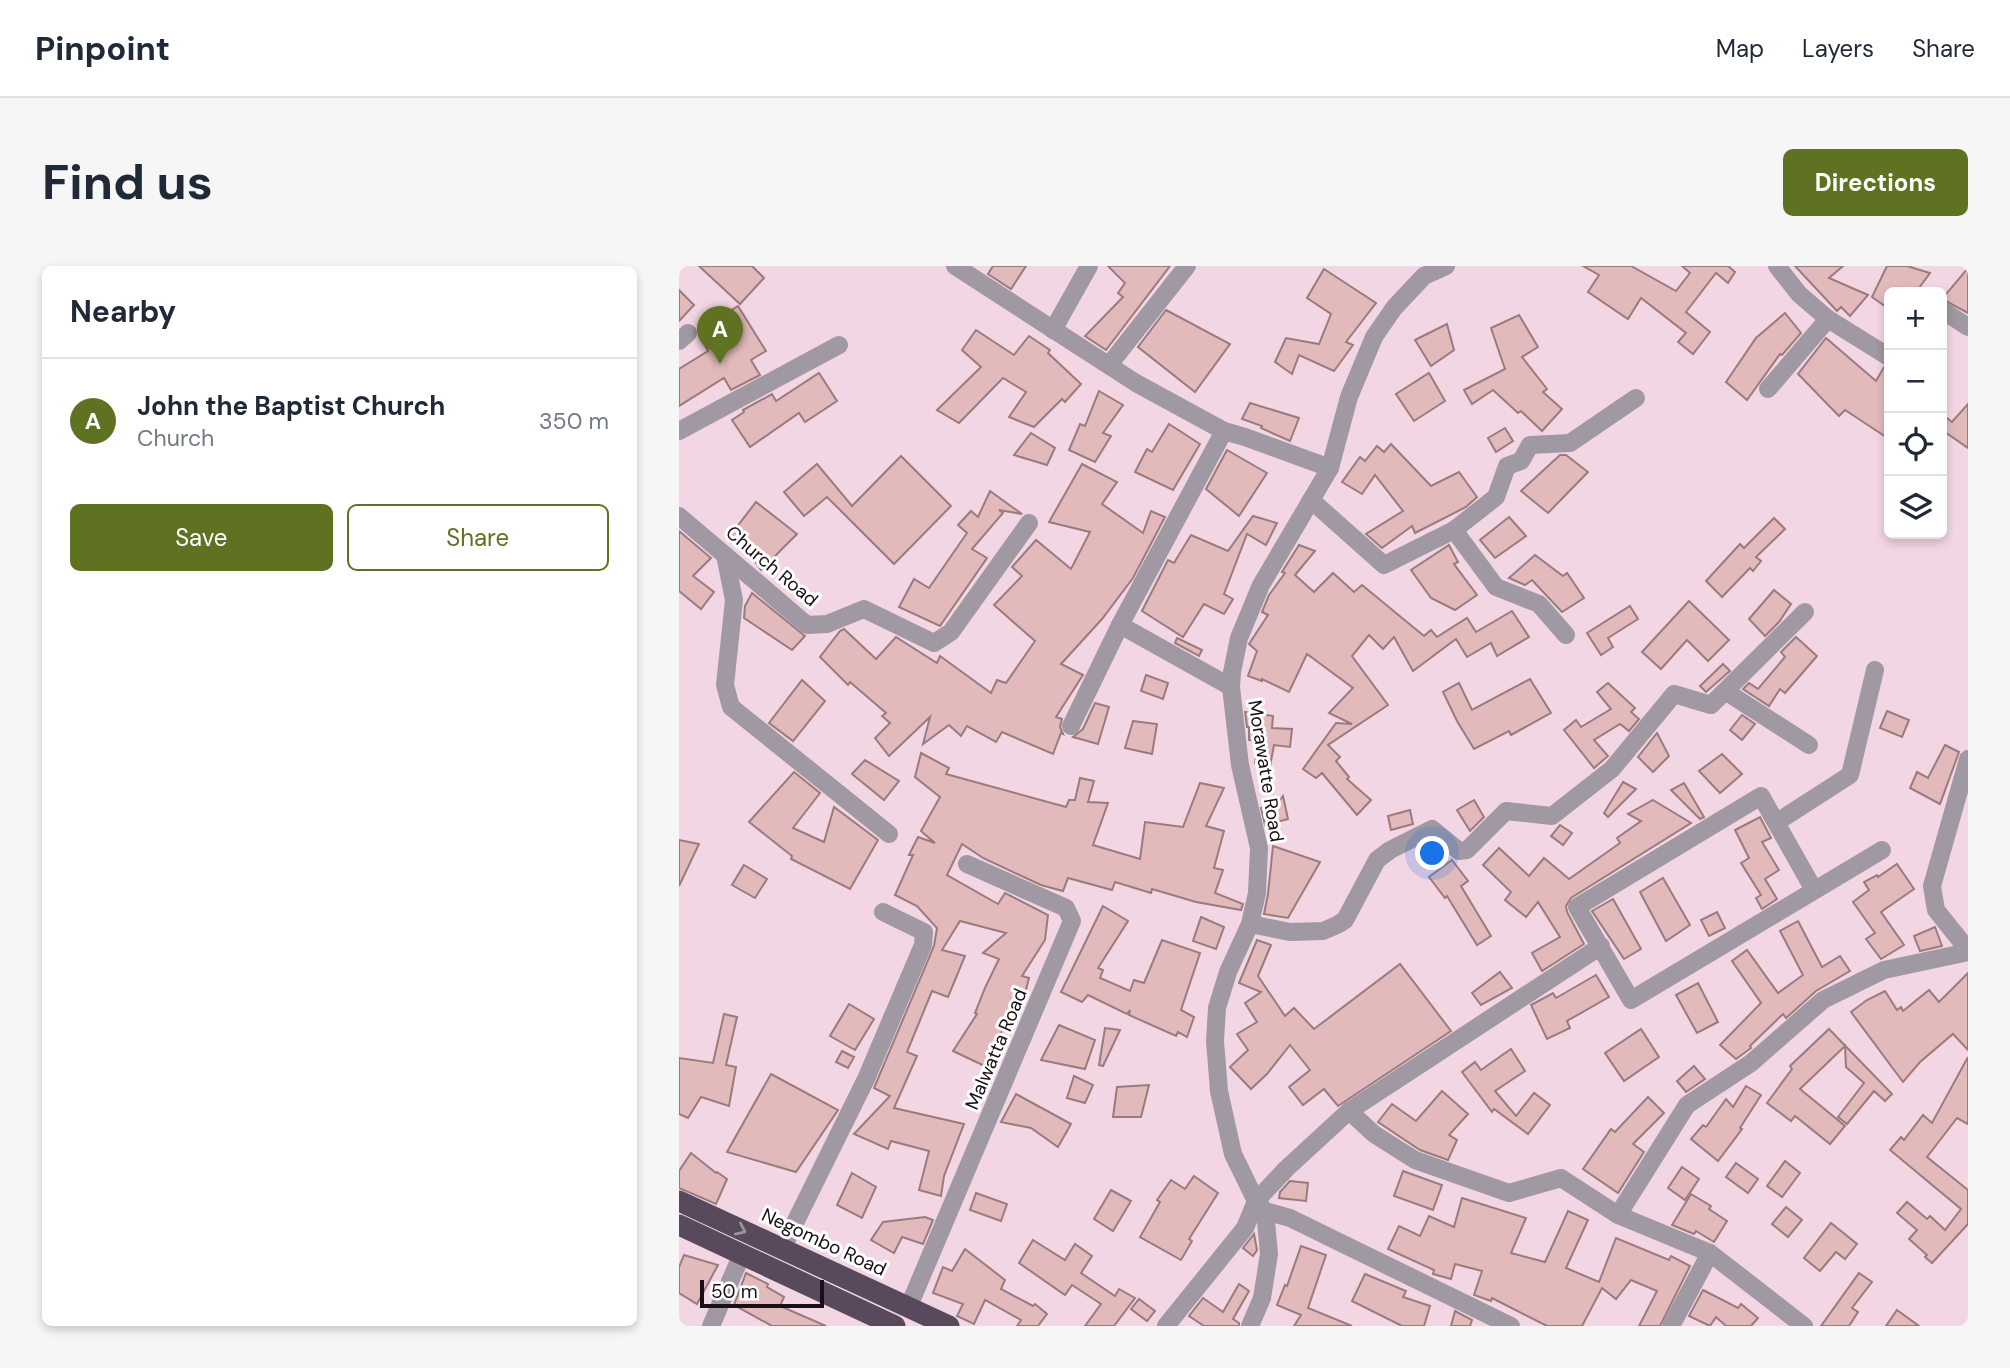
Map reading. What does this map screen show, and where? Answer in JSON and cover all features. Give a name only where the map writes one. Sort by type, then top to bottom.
[{"type":"highway","name":"Negombo Road","points":[[679,1201],[949,1326]]},
{"type":"highway","points":[[679,1226],[895,1326]]},
{"type":"street","points":[[1053,330],[1089,266]]},
{"type":"street","points":[[1109,365],[1187,266]]},
{"type":"street","name":"Morawatte Road","points":[[1250,1326],[1262,1298],[1269,1254],[1260,1206],[1233,1154],[1219,1091],[1215,1041],[1217,1008],[1228,972],[1249,924],[1257,893],[1259,848],[1240,765],[1231,687],[1239,638],[1261,585],[1331,468],[1349,397],[1374,337],[1394,308],[1424,276],[1445,266]]},
{"type":"street","points":[[1780,267],[1799,294],[1828,319],[1885,350]]},
{"type":"street","points":[[966,269],[1053,330],[1136,383],[1224,431],[1245,436],[1331,468]]},
{"type":"street","points":[[1947,313],[1968,327]]},
{"type":"street","points":[[1767,389],[1828,319]]},
{"type":"street","points":[[679,430],[839,345]]},
{"type":"street","points":[[1311,500],[1384,565],[1454,530],[1496,498],[1507,466],[1521,461],[1530,445],[1570,443],[1636,398]]},
{"type":"street","points":[[1071,726],[1120,625],[1224,431]]},
{"type":"street","name":"Church Road","points":[[679,516],[807,625],[827,624],[864,609],[934,643],[951,632],[1029,523]]},
{"type":"street","points":[[1454,530],[1496,587],[1539,604],[1566,635]]},
{"type":"street","points":[[725,555],[734,600],[725,685],[730,707],[889,834]]},
{"type":"street","points":[[1249,924],[1290,932],[1323,932],[1345,920],[1377,860],[1390,850],[1432,828],[1459,851],[1467,849],[1506,811],[1552,816],[1612,769],[1674,694],[1711,705],[1805,612]]},
{"type":"street","points":[[1120,625],[1231,687]]},
{"type":"street","points":[[1777,822],[1850,775],[1875,670]]},
{"type":"street","points":[[1725,691],[1809,745]]},
{"type":"street","points":[[1618,1215],[1687,1105],[1751,1063],[1823,1000],[1884,970],[1968,951],[1936,910],[1932,886],[1968,759]]},
{"type":"street","points":[[1814,890],[1761,796],[1577,907],[1631,1000],[1882,850]]},
{"type":"street","name":"Malwatta Road","points":[[909,1306],[1072,921],[1066,908],[967,864]]},
{"type":"street","points":[[782,1249],[866,1079],[923,945],[924,932],[883,912]]},
{"type":"street","points":[[1166,1326],[1245,1228],[1286,1169],[1349,1111],[1601,946]]},
{"type":"street","points":[[1349,1111],[1374,1134],[1415,1160],[1509,1193],[1561,1178],[1618,1215],[1710,1253],[1804,1326]]},
{"type":"street","points":[[1260,1206],[1511,1326]]},
{"type":"street","points":[[1671,1326],[1710,1253]]},
{"type":"street","points":[[711,1326],[741,1256]]},
{"type":"building","points":[[699,266],[752,266],[764,278],[740,304]]},
{"type":"building","points":[[993,266],[1026,266],[1011,289],[988,274]]},
{"type":"building","points":[[1108,266],[1170,266],[1106,350],[1085,336],[1123,297],[1118,293],[1125,283]]},
{"type":"building","points":[[1583,266],[1631,266],[1676,291],[1690,273],[1682,266],[1728,266],[1735,272],[1728,283],[1716,273],[1686,312],[1710,332],[1693,354],[1678,342],[1686,333],[1641,298],[1628,319],[1588,292],[1599,275]]},
{"type":"building","points":[[1795,266],[1843,266],[1829,278],[1868,295],[1850,316],[1841,307],[1837,311]]},
{"type":"building","points":[[1887,266],[1907,266],[1930,273],[1920,287],[1884,287],[1884,305],[1872,297]]},
{"type":"building","points":[[1968,268],[1968,313],[1947,302],[1947,293]]},
{"type":"building","points":[[1324,269],[1376,303],[1346,342],[1353,345],[1334,371],[1299,355],[1292,374],[1275,362],[1286,338],[1319,344],[1331,314],[1307,298]]},
{"type":"building","points":[[679,290],[694,305],[679,321]]},
{"type":"building","points":[[738,306],[766,351],[751,360],[760,375],[731,390],[724,378],[679,406],[679,369],[708,351],[699,330]]},
{"type":"building","points":[[1166,310],[1230,344],[1195,392],[1138,347]]},
{"type":"building","points":[[1785,313],[1801,333],[1782,355],[1780,354],[1747,400],[1726,382],[1756,338]]},
{"type":"building","points":[[1519,315],[1538,347],[1522,357],[1547,389],[1543,392],[1562,409],[1542,431],[1493,390],[1472,404],[1464,390],[1505,369],[1491,328]]},
{"type":"building","points":[[1447,324],[1454,350],[1431,366],[1415,340]]},
{"type":"building","points":[[976,330],[1014,355],[1029,336],[1050,350],[1048,353],[1081,384],[1065,402],[1062,399],[1034,427],[1009,417],[1026,392],[1003,378],[959,423],[937,410],[981,367],[962,350]]},
{"type":"building","points":[[1826,338],[1876,381],[1884,367],[1884,436],[1845,410],[1839,416],[1798,374]]},
{"type":"building","points":[[819,373],[837,401],[805,422],[799,413],[750,447],[732,420],[744,412],[743,410],[772,394],[776,401]]},
{"type":"building","points":[[1429,373],[1445,401],[1414,421],[1396,394]]},
{"type":"building","points":[[1099,391],[1123,405],[1103,433],[1111,436],[1095,462],[1069,450],[1080,424],[1085,426]]},
{"type":"building","points":[[1250,403],[1299,418],[1290,441],[1242,419]]},
{"type":"building","points":[[1968,404],[1968,448],[1947,433],[1947,418],[1952,422]]},
{"type":"building","points":[[1169,424],[1200,444],[1173,490],[1135,472],[1147,449],[1152,452]]},
{"type":"building","points":[[1505,428],[1513,441],[1496,452],[1488,438]]},
{"type":"building","points":[[1031,433],[1055,448],[1047,465],[1014,455]]},
{"type":"building","points":[[1391,444],[1431,486],[1459,472],[1477,497],[1466,507],[1415,533],[1412,526],[1382,548],[1366,534],[1403,511],[1375,475],[1362,494],[1342,482],[1360,457],[1365,461],[1377,446],[1384,452]]},
{"type":"building","points":[[1227,450],[1267,473],[1239,516],[1206,489]]},
{"type":"building","points":[[1560,455],[1566,455],[1588,472],[1548,513],[1521,491]]},
{"type":"building","points":[[901,456],[951,506],[894,564],[827,497],[804,516],[784,492],[817,464],[852,506]]},
{"type":"building","points":[[1082,464],[1117,482],[1102,504],[1143,533],[1151,511],[1165,517],[1133,578],[1102,619],[1061,664],[1083,675],[1056,717],[1062,719],[1060,727],[1063,734],[1061,733],[1053,754],[1002,732],[996,742],[967,726],[961,736],[949,725],[923,744],[930,717],[889,756],[875,738],[890,723],[882,716],[886,713],[850,682],[848,685],[820,657],[844,629],[876,659],[896,637],[937,663],[940,656],[991,693],[997,680],[1006,683],[1035,641],[994,605],[1022,576],[1012,567],[1036,540],[1071,569],[1090,532],[1049,522]]},
{"type":"building","points":[[990,491],[1022,514],[999,510],[1003,513],[972,549],[987,558],[940,626],[899,607],[914,579],[929,588],[967,533],[958,525],[971,511],[978,517]]},
{"type":"building","points":[[756,502],[797,534],[761,570],[749,553],[729,537]]},
{"type":"building","points":[[1253,516],[1277,523],[1266,545],[1247,534],[1224,594],[1233,599],[1224,614],[1204,604],[1183,637],[1142,611],[1168,560],[1174,563],[1191,535],[1228,551]]},
{"type":"building","points":[[1509,517],[1526,536],[1495,558],[1480,540]]},
{"type":"building","points":[[1774,518],[1785,529],[1756,557],[1761,561],[1753,571],[1750,568],[1722,597],[1706,581],[1740,544],[1744,548]]},
{"type":"building","points":[[679,531],[711,558],[693,576],[714,592],[701,609],[679,591]]},
{"type":"building","points":[[1299,545],[1315,551],[1295,575],[1314,592],[1333,573],[1354,592],[1362,585],[1424,636],[1431,630],[1437,637],[1467,618],[1476,632],[1512,611],[1529,637],[1497,656],[1491,643],[1467,657],[1456,639],[1413,671],[1394,637],[1383,649],[1369,635],[1352,656],[1388,705],[1328,745],[1340,757],[1336,761],[1349,777],[1347,779],[1371,800],[1357,815],[1322,773],[1316,778],[1303,769],[1336,723],[1352,724],[1329,713],[1353,688],[1307,654],[1289,692],[1262,679],[1248,676],[1257,651],[1249,644],[1268,615],[1262,612],[1269,595],[1285,573],[1282,572]]},
{"type":"building","points":[[1449,545],[1458,562],[1454,564],[1477,595],[1455,610],[1431,598],[1411,570]]},
{"type":"building","points":[[1535,555],[1563,576],[1567,573],[1584,598],[1562,612],[1532,580],[1525,585],[1509,578]]},
{"type":"building","points":[[1774,590],[1791,604],[1765,636],[1749,619]]},
{"type":"building","points":[[752,593],[805,636],[792,650],[744,618],[745,606]]},
{"type":"building","points":[[1689,601],[1729,640],[1708,661],[1687,640],[1661,669],[1642,652]]},
{"type":"building","points":[[1630,606],[1638,619],[1608,638],[1613,647],[1601,655],[1587,633]]},
{"type":"building","points":[[1796,637],[1817,656],[1785,693],[1780,689],[1769,706],[1743,689],[1749,683],[1758,689],[1785,657],[1781,652]]},
{"type":"building","points":[[1177,638],[1202,650],[1199,656],[1175,643]]},
{"type":"building","points":[[1723,664],[1730,671],[1706,692],[1700,686]]},
{"type":"building","points":[[1146,675],[1168,683],[1163,699],[1141,691]]},
{"type":"building","points":[[1530,679],[1551,713],[1511,735],[1509,731],[1474,749],[1443,692],[1459,683],[1472,710]]},
{"type":"building","points":[[802,680],[825,701],[793,741],[769,723]]},
{"type":"building","points":[[1608,683],[1635,708],[1631,712],[1639,719],[1629,731],[1620,724],[1594,740],[1608,756],[1594,768],[1564,730],[1576,720],[1581,727],[1611,709],[1597,692]]},
{"type":"building","points":[[1095,703],[1109,707],[1098,744],[1073,737],[1083,729]]},
{"type":"building","points":[[1887,711],[1909,720],[1902,737],[1880,728]]},
{"type":"building","points":[[1245,712],[1273,716],[1272,728],[1292,729],[1290,747],[1274,745],[1270,766],[1255,763],[1259,742],[1249,740]]},
{"type":"building","points":[[1742,715],[1755,724],[1742,740],[1730,730]]},
{"type":"building","points":[[1133,721],[1157,724],[1152,754],[1125,748]]},
{"type":"building","points":[[1657,733],[1669,756],[1653,772],[1638,757]]},
{"type":"building","points":[[1945,745],[1959,752],[1940,804],[1910,788],[1917,772],[1928,778]]},
{"type":"building","points":[[921,753],[949,768],[946,774],[1066,807],[1069,800],[1075,800],[1080,778],[1094,781],[1088,802],[1108,803],[1093,845],[1140,859],[1145,822],[1183,827],[1200,783],[1224,788],[1206,826],[1224,831],[1214,868],[1223,870],[1215,893],[1243,904],[1241,910],[1196,902],[1152,889],[1151,893],[1115,882],[1112,890],[1068,878],[1063,891],[1041,885],[983,858],[962,844],[947,875],[998,904],[1005,893],[1048,915],[1045,940],[1022,976],[1029,978],[1022,1005],[1015,1002],[1008,1029],[1003,1027],[991,1069],[953,1051],[977,1014],[975,1013],[985,988],[999,959],[983,953],[1006,933],[960,921],[942,950],[965,956],[948,997],[932,991],[907,1052],[917,1056],[894,1108],[964,1124],[944,1176],[941,1196],[919,1190],[929,1151],[891,1141],[888,1149],[854,1134],[890,1096],[874,1088],[934,946],[937,928],[917,906],[895,895],[918,837],[935,843],[921,831],[940,797],[915,777]]},
{"type":"building","points":[[1722,754],[1742,774],[1720,793],[1699,771]]},
{"type":"building","points":[[865,760],[899,781],[884,800],[852,774]]},
{"type":"building","points":[[794,772],[820,793],[793,828],[824,842],[834,807],[878,840],[850,889],[791,859],[792,856],[749,822]]},
{"type":"building","points":[[1623,782],[1636,789],[1608,817],[1604,813]]},
{"type":"building","points":[[1684,783],[1704,817],[1700,819],[1671,790]]},
{"type":"building","points":[[1283,796],[1288,819],[1265,825],[1261,808],[1277,804]]},
{"type":"building","points":[[1474,800],[1484,817],[1470,831],[1457,810]]},
{"type":"building","points":[[1653,800],[1691,823],[1571,898],[1566,906],[1567,912],[1584,944],[1542,971],[1532,953],[1560,937],[1538,902],[1526,917],[1505,900],[1511,892],[1483,865],[1499,848],[1529,876],[1544,858],[1569,879],[1620,843],[1617,838],[1641,821],[1628,814]]},
{"type":"building","points":[[1410,810],[1413,824],[1391,830],[1388,816]]},
{"type":"building","points":[[1760,817],[1771,838],[1762,842],[1779,870],[1765,879],[1777,899],[1762,909],[1756,898],[1761,895],[1741,863],[1749,858],[1735,830]]},
{"type":"building","points":[[1560,825],[1572,833],[1563,845],[1551,836]]},
{"type":"building","points":[[679,840],[699,844],[679,886]]},
{"type":"building","points":[[1273,846],[1320,862],[1288,918],[1264,914]]},
{"type":"building","points":[[1452,860],[1468,881],[1461,886],[1491,936],[1477,945],[1447,896],[1445,898],[1429,877]]},
{"type":"building","points":[[1897,864],[1914,889],[1881,912],[1904,945],[1881,959],[1866,939],[1875,933],[1853,902],[1869,890],[1864,882],[1877,875],[1878,877]]},
{"type":"building","points":[[744,865],[767,879],[755,898],[732,885]]},
{"type":"building","points":[[1663,878],[1690,925],[1666,941],[1640,892]]},
{"type":"building","points":[[1613,899],[1641,949],[1624,959],[1592,911]]},
{"type":"building","points":[[1103,906],[1128,921],[1098,968],[1103,970],[1100,978],[1130,991],[1134,980],[1144,983],[1162,940],[1200,953],[1181,1010],[1194,1017],[1187,1037],[1178,1032],[1176,1036],[1129,1015],[1130,1010],[1127,1014],[1088,995],[1082,1002],[1061,992]]},
{"type":"building","points":[[1717,912],[1725,928],[1709,936],[1701,920]]},
{"type":"building","points":[[1201,917],[1224,927],[1216,949],[1193,941]]},
{"type":"building","points":[[1798,921],[1822,967],[1840,956],[1850,971],[1816,991],[1786,1018],[1783,1014],[1751,1048],[1736,1059],[1720,1045],[1761,1003],[1732,961],[1747,950],[1778,993],[1803,975],[1780,931]]},
{"type":"building","points":[[1935,927],[1942,946],[1920,951],[1914,936]]},
{"type":"building","points":[[1257,940],[1271,945],[1258,976],[1285,1016],[1294,1008],[1314,1029],[1400,964],[1451,1031],[1338,1106],[1324,1089],[1303,1105],[1289,1087],[1310,1070],[1290,1045],[1251,1089],[1230,1067],[1248,1050],[1237,1034],[1257,1022],[1245,1003],[1261,992],[1239,983]]},
{"type":"building","points":[[1500,972],[1512,988],[1481,1005],[1472,993]]},
{"type":"building","points":[[1968,973],[1968,1050],[1953,1034],[1920,1062],[1903,1082],[1851,1012],[1885,991],[1897,1010],[1901,1007],[1903,1011],[1929,990],[1939,1002]]},
{"type":"building","points":[[1596,975],[1609,997],[1567,1021],[1570,1028],[1547,1039],[1531,1005],[1553,993],[1556,998]]},
{"type":"building","points":[[1698,983],[1718,1022],[1697,1033],[1676,995]]},
{"type":"building","points":[[849,1004],[874,1019],[855,1050],[830,1036]]},
{"type":"building","points":[[724,1014],[737,1017],[726,1065],[736,1067],[729,1106],[701,1097],[688,1118],[679,1114],[679,1058],[713,1063]]},
{"type":"building","points":[[1059,1025],[1095,1040],[1085,1069],[1041,1060]]},
{"type":"building","points":[[1105,1028],[1120,1030],[1103,1066],[1099,1065]]},
{"type":"building","points":[[1641,1029],[1659,1057],[1624,1081],[1605,1053]]},
{"type":"building","points":[[1829,1029],[1892,1094],[1885,1101],[1874,1091],[1847,1124],[1838,1117],[1864,1083],[1846,1067],[1845,1046],[1800,1089],[1845,1126],[1830,1144],[1795,1116],[1791,1121],[1767,1103],[1792,1069],[1790,1066]]},
{"type":"building","points":[[1511,1049],[1525,1071],[1495,1091],[1516,1116],[1534,1093],[1550,1105],[1528,1134],[1494,1109],[1492,1112],[1462,1072],[1475,1062],[1481,1070]]},
{"type":"building","points":[[842,1051],[854,1057],[848,1068],[836,1062]]},
{"type":"building","points":[[1968,1057],[1968,1124],[1957,1118],[1927,1157],[1968,1190],[1968,1224],[1932,1263],[1909,1239],[1917,1230],[1897,1213],[1907,1202],[1927,1219],[1930,1216],[1945,1230],[1961,1209],[1890,1150],[1901,1137],[1904,1140],[1923,1115],[1932,1123]]},
{"type":"building","points":[[1694,1066],[1705,1079],[1686,1092],[1677,1081]]},
{"type":"building","points":[[771,1074],[838,1110],[796,1172],[727,1152]]},
{"type":"building","points":[[1074,1076],[1093,1085],[1085,1103],[1067,1098]]},
{"type":"building","points":[[1149,1085],[1141,1117],[1113,1117],[1117,1087]]},
{"type":"building","points":[[1746,1086],[1761,1095],[1740,1128],[1742,1129],[1718,1161],[1691,1139],[1703,1125],[1706,1127],[1726,1099],[1733,1107]]},
{"type":"building","points":[[1442,1091],[1468,1114],[1449,1135],[1457,1140],[1448,1160],[1420,1150],[1378,1122],[1392,1104],[1416,1121]]},
{"type":"building","points":[[1016,1094],[1071,1124],[1058,1147],[1031,1128],[1001,1122]]},
{"type":"building","points":[[1648,1097],[1664,1113],[1633,1144],[1644,1152],[1618,1193],[1583,1169],[1611,1129],[1615,1132]]},
{"type":"building","points":[[691,1153],[727,1179],[716,1204],[679,1188],[679,1171]]},
{"type":"building","points":[[1785,1161],[1800,1173],[1782,1197],[1767,1186]]},
{"type":"building","points":[[1736,1163],[1758,1179],[1748,1193],[1726,1177]]},
{"type":"building","points":[[1682,1167],[1699,1179],[1685,1200],[1668,1188]]},
{"type":"building","points":[[1403,1171],[1442,1185],[1433,1210],[1394,1196]]},
{"type":"building","points":[[852,1173],[876,1187],[862,1218],[837,1205]]},
{"type":"building","points":[[1194,1176],[1218,1193],[1189,1239],[1192,1241],[1181,1260],[1140,1237],[1160,1202],[1157,1200],[1171,1180],[1185,1189]]},
{"type":"building","points":[[1290,1181],[1308,1183],[1306,1201],[1279,1198],[1280,1192]]},
{"type":"building","points":[[1111,1190],[1131,1201],[1113,1231],[1094,1219]]},
{"type":"building","points":[[976,1193],[1007,1204],[1001,1221],[970,1210]]},
{"type":"building","points":[[1691,1194],[1711,1206],[1709,1209],[1727,1221],[1714,1242],[1696,1231],[1694,1234],[1672,1225]]},
{"type":"building","points":[[1462,1198],[1526,1218],[1511,1253],[1545,1262],[1568,1211],[1588,1220],[1566,1268],[1599,1282],[1616,1238],[1669,1260],[1671,1256],[1690,1266],[1660,1326],[1639,1326],[1657,1291],[1631,1280],[1616,1299],[1602,1288],[1582,1326],[1547,1326],[1492,1298],[1491,1301],[1474,1295],[1482,1271],[1455,1264],[1451,1279],[1433,1274],[1434,1270],[1388,1249],[1399,1226],[1420,1236],[1429,1216],[1454,1227]]},
{"type":"building","points":[[1786,1207],[1802,1220],[1788,1237],[1772,1224]]},
{"type":"building","points":[[925,1217],[933,1220],[923,1244],[902,1237],[894,1253],[871,1240],[883,1222]]},
{"type":"building","points":[[1831,1223],[1857,1244],[1845,1259],[1836,1252],[1820,1271],[1804,1258]]},
{"type":"building","points":[[1254,1234],[1257,1250],[1253,1256],[1243,1248]]},
{"type":"building","points":[[1033,1240],[1065,1260],[1075,1244],[1092,1256],[1081,1273],[1115,1296],[1119,1289],[1135,1298],[1114,1326],[1085,1326],[1101,1304],[1072,1285],[1065,1295],[1019,1263]]},
{"type":"building","points":[[1301,1246],[1326,1255],[1308,1308],[1352,1326],[1294,1326],[1301,1315],[1277,1305],[1285,1285],[1287,1286]]},
{"type":"building","points":[[965,1249],[1005,1280],[1001,1289],[1033,1306],[1035,1304],[1047,1314],[1038,1326],[1017,1326],[1021,1320],[985,1300],[974,1324],[957,1316],[963,1304],[933,1293],[943,1267],[952,1271]]},
{"type":"building","points":[[684,1255],[718,1265],[697,1304],[679,1293],[679,1267]]},
{"type":"building","points":[[746,1273],[768,1284],[767,1287],[784,1297],[780,1306],[826,1326],[772,1326],[734,1305]]},
{"type":"building","points":[[1859,1273],[1872,1282],[1852,1308],[1858,1312],[1849,1326],[1821,1326]]},
{"type":"building","points":[[1365,1274],[1406,1291],[1403,1297],[1430,1306],[1424,1326],[1402,1326],[1352,1301]]},
{"type":"building","points":[[1239,1284],[1249,1291],[1233,1319],[1239,1326],[1204,1326],[1189,1316],[1203,1298],[1223,1312]]},
{"type":"building","points":[[1703,1290],[1738,1308],[1741,1304],[1758,1318],[1751,1326],[1726,1326],[1716,1317],[1710,1326],[1689,1316]]},
{"type":"building","points":[[1139,1299],[1155,1311],[1147,1321],[1131,1309]]},
{"type":"building","points":[[1897,1310],[1919,1326],[1886,1326]]},
{"type":"building","points":[[1455,1311],[1472,1320],[1470,1326],[1451,1326]]},
{"type":"place","name":"John the Baptist Church","points":[[720,364]]}]
